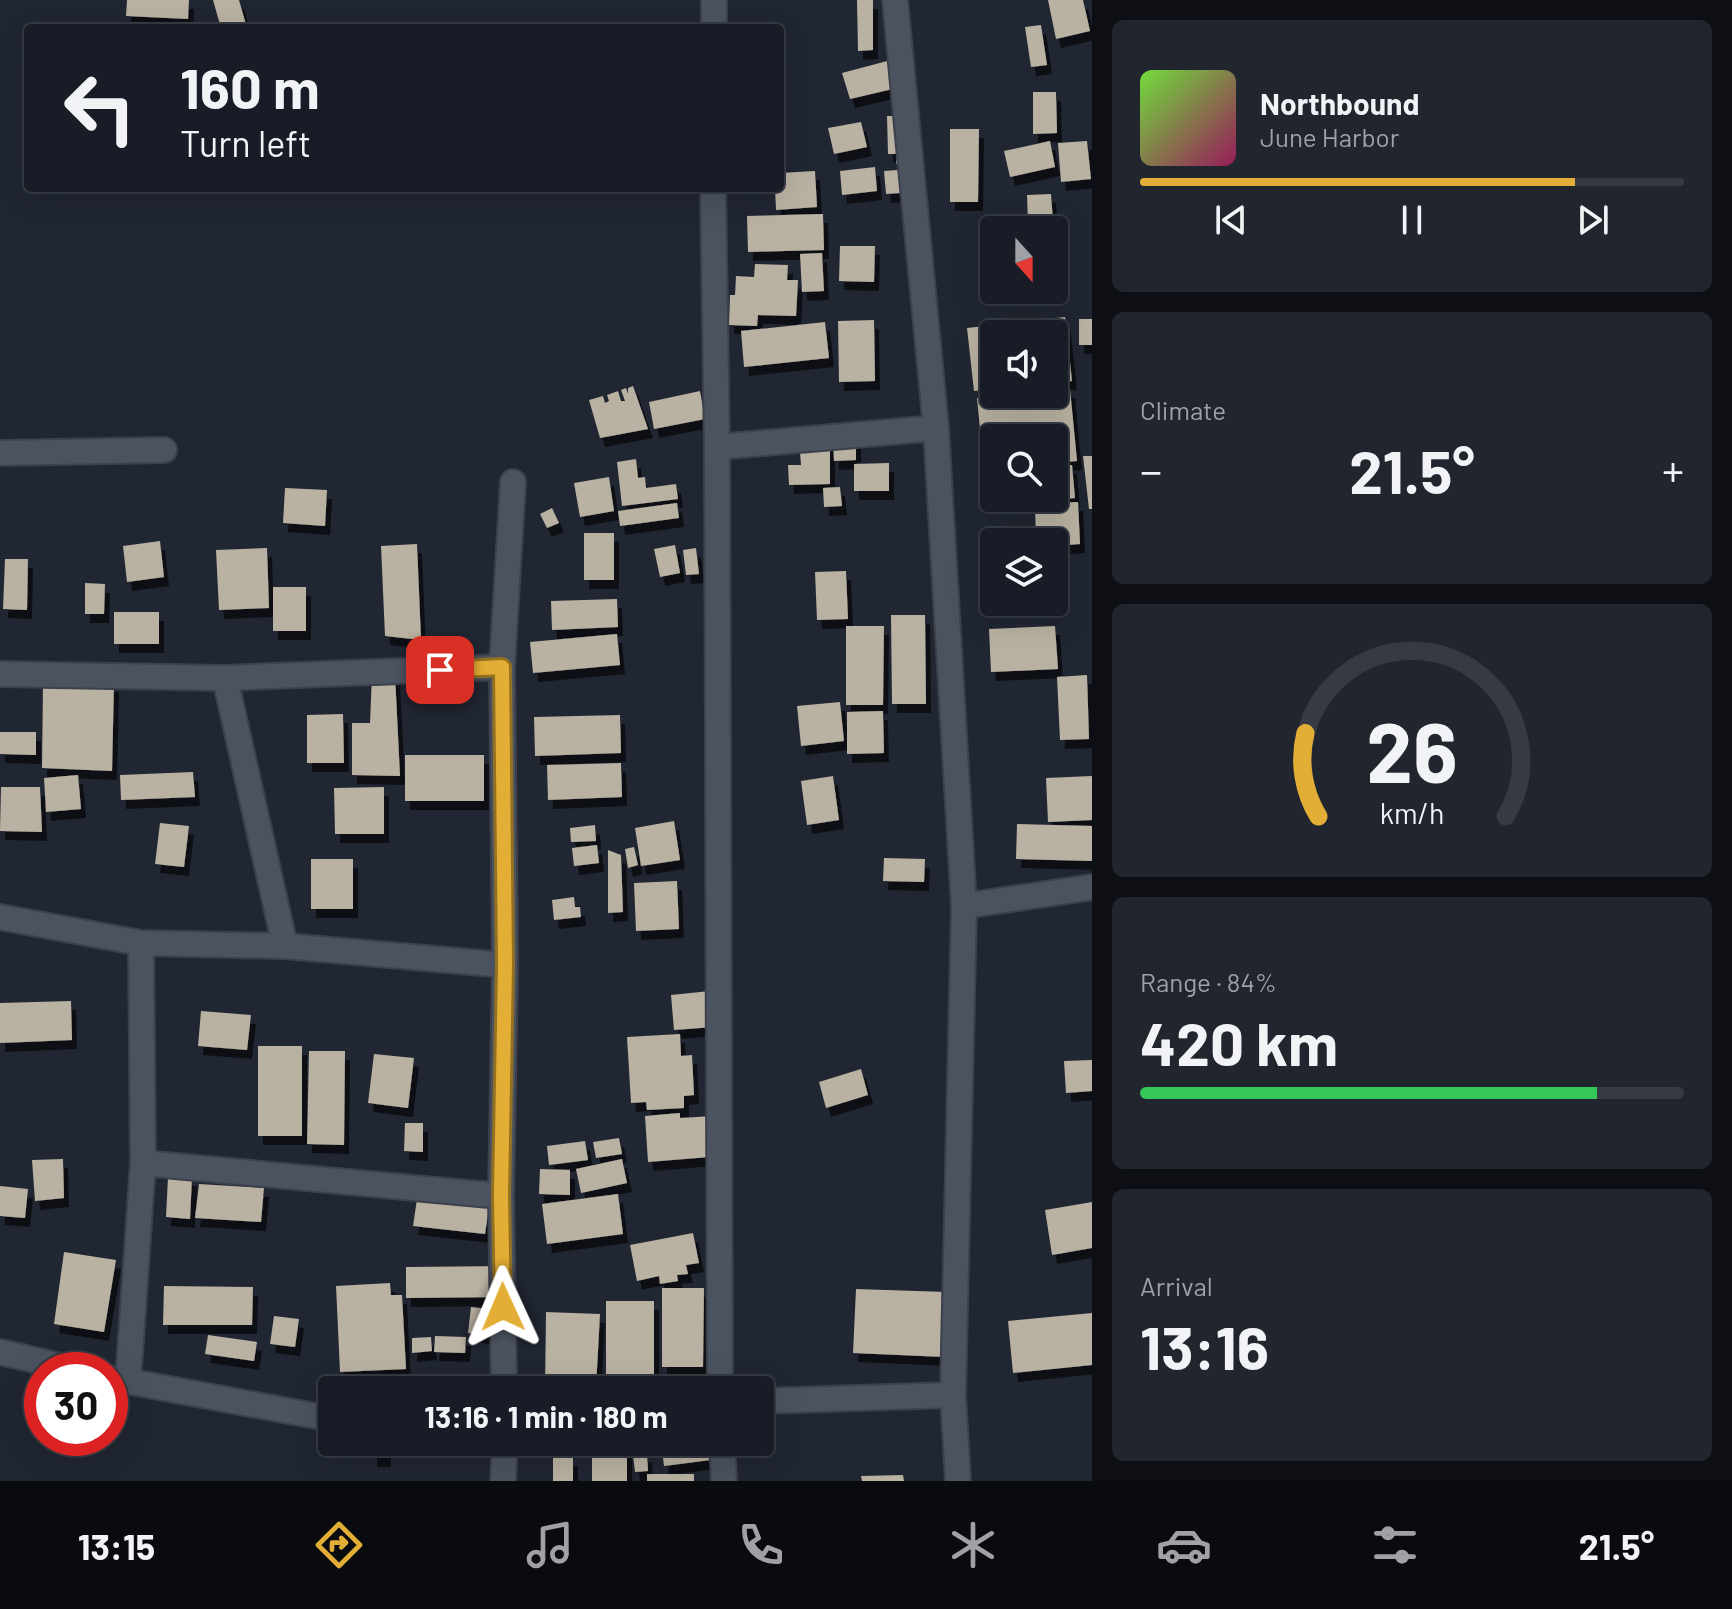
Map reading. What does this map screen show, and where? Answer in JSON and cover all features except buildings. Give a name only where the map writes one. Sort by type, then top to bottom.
[{"type":"street","points":[[714,0],[714,24]]},
{"type":"street","points":[[895,0],[936,428],[964,906],[953,1395],[958,1481]]},
{"type":"street","points":[[713,192],[717,447],[720,1376]]},
{"type":"street","points":[[717,447],[936,428]]},
{"type":"street","points":[[0,453],[164,450]]},
{"type":"street","points":[[504,1376],[502,667],[513,482]]},
{"type":"street","points":[[0,674],[225,678],[502,667]]},
{"type":"street","points":[[225,678],[285,946]]},
{"type":"street","points":[[964,906],[1092,887]]},
{"type":"street","points":[[0,917],[141,943],[285,946],[505,965]]},
{"type":"street","points":[[122,1352],[143,1163],[141,943]]},
{"type":"street","points":[[143,1163],[501,1196]]},
{"type":"street","points":[[0,1352],[24,1358]]},
{"type":"street","points":[[128,1382],[318,1416]]},
{"type":"street","points":[[774,1401],[953,1395]]},
{"type":"street","points":[[503,1481],[504,1456]]},
{"type":"street","points":[[723,1456],[724,1481]]},
{"type":"route","points":[[440,670],[502,667],[505,965],[501,1196],[503,1307]]}]
